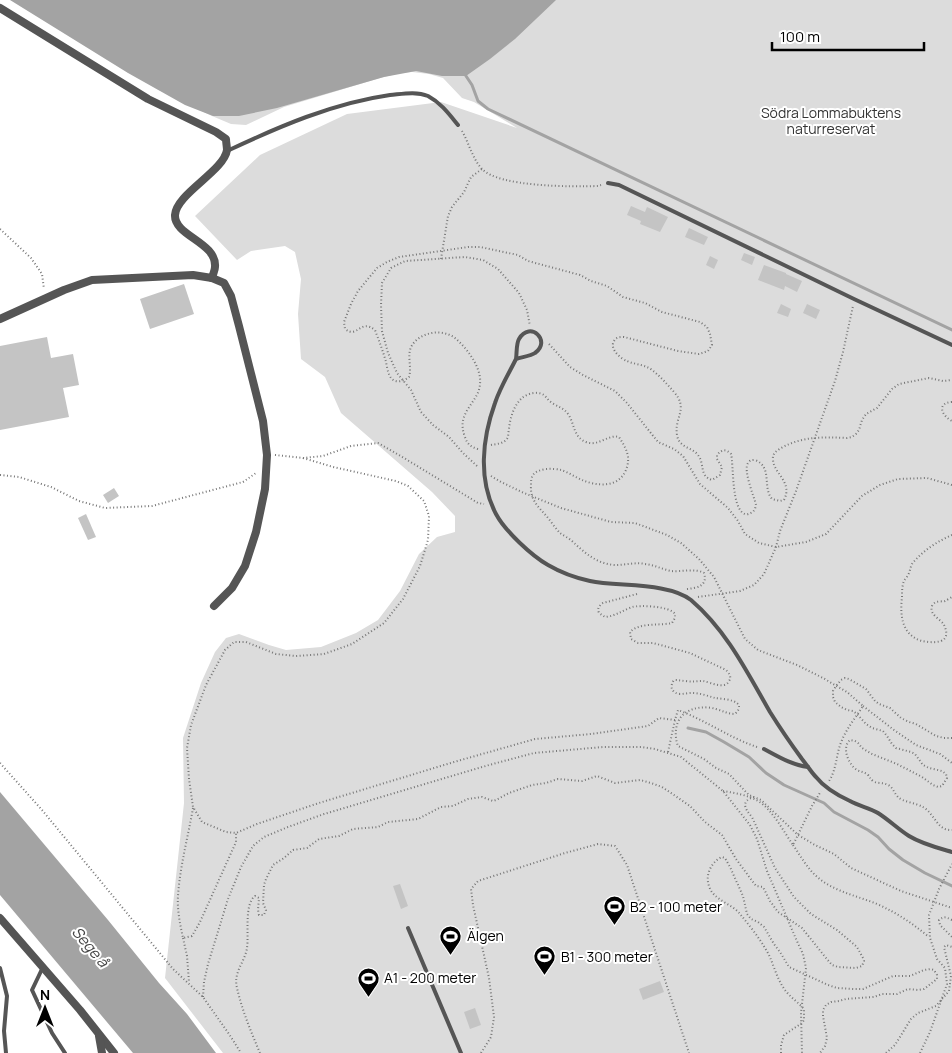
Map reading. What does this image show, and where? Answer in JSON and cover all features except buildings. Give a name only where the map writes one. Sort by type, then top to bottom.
[{"type":"street","points":[[0,8],[148,99],[226,138],[227,151],[221,163],[176,207],[174,216],[178,226],[204,245],[214,259],[216,268],[212,278]]},
{"type":"street","points":[[0,319],[64,290],[92,280],[193,275],[212,278],[224,284],[231,296],[263,421],[267,455],[265,489],[256,532],[245,566],[232,588],[214,606]]},
{"type":"street","points":[[0,918],[114,1053]]},
{"type":"street","points":[[98,1034],[102,1053]]},
{"type":"lane","points":[[227,151],[262,134],[335,108],[378,97],[411,93],[427,96],[446,108],[458,125]]},
{"type":"lane","points":[[608,183],[620,185],[952,345]]},
{"type":"lane","points":[[516,358],[535,353],[541,346],[540,336],[529,331],[519,339],[516,358],[495,403],[484,446],[484,471],[487,493],[497,515],[508,531],[547,565],[568,575],[591,581],[675,592],[688,599],[719,628],[740,658],[771,714],[816,778],[851,802],[890,820],[910,836],[952,852]]},
{"type":"lane","points":[[764,749],[796,766],[808,767]]},
{"type":"lane","points":[[408,928],[461,1053]]},
{"type":"lane","points":[[43,967],[32,990],[52,1033],[65,1053]]},
{"type":"lane","points":[[0,968],[7,996],[4,1031],[6,1053]]},
{"type":"lane","points":[[0,1042],[4,1038]]},
{"type":"path","points":[[458,125],[482,169],[492,175],[513,182],[565,186],[598,186],[608,183]]},
{"type":"path","points":[[441,259],[448,216],[452,207],[464,192],[471,177],[482,169]]},
{"type":"path","points":[[0,228],[31,258],[42,274],[46,299]]},
{"type":"path","points":[[675,592],[702,586],[705,577],[704,573],[700,571],[682,572],[643,563],[614,565],[593,559],[560,532],[536,504],[532,496],[530,490],[531,478],[534,473],[540,470],[563,470],[583,481],[598,485],[619,480],[625,473],[629,458],[627,450],[619,437],[613,435],[596,443],[584,441],[578,437],[568,414],[563,408],[552,403],[543,395],[530,393],[517,403],[511,418],[508,437],[505,440],[501,443],[484,446],[479,449],[472,448],[463,433],[462,424],[467,409],[478,393],[480,379],[474,360],[453,336],[443,332],[434,332],[424,335],[416,341],[411,348],[409,360],[411,371],[409,377],[404,381],[393,380],[390,377],[375,330],[367,326],[355,332],[345,329],[344,322],[351,304],[377,268],[399,257],[443,250],[480,247],[518,255],[528,260],[580,275],[607,286],[623,297],[645,303],[662,312],[700,322],[707,327],[712,344],[708,351],[704,353],[678,351],[624,337],[618,337],[614,340],[613,348],[620,357],[627,361],[652,369],[677,396],[682,408],[677,426],[677,437],[684,447],[698,455],[707,478],[712,480],[720,475],[722,467],[717,455],[720,451],[728,451],[731,454],[735,495],[742,512],[745,514],[753,512],[756,505],[747,472],[748,462],[755,460],[763,464],[769,496],[772,499],[784,500],[786,489],[773,462],[772,457],[775,452],[805,439],[852,437],[859,430],[866,414],[877,408],[892,389],[899,384],[929,378],[943,381],[952,380]]},
{"type":"path","points":[[529,331],[530,325],[527,310],[519,293],[498,269],[483,260],[465,257],[404,261],[391,268],[382,283],[380,305],[382,331],[388,353],[397,373],[411,390],[421,412],[484,471],[500,482],[561,508],[611,522],[635,523],[667,535],[681,543],[699,559],[714,577],[746,639],[758,650],[797,665],[847,692],[894,730],[916,745],[940,754],[952,763]]},
{"type":"path","points":[[688,599],[708,594],[740,591],[754,586],[764,574],[776,547],[780,531],[835,381],[854,299]]},
{"type":"path","points":[[542,341],[549,344],[570,367],[615,391],[658,442],[674,449],[683,456],[700,484],[728,508],[745,534],[759,543],[776,547],[806,542],[826,534],[862,496],[880,485],[898,479],[927,478],[952,485]]},
{"type":"path","points":[[952,402],[946,403],[942,410],[947,418],[952,421]]},
{"type":"path","points":[[267,455],[303,458],[323,456],[351,446],[378,443],[478,503],[493,507]]},
{"type":"path","points":[[189,984],[187,956],[178,897],[181,867],[193,807],[187,748],[191,725],[206,685],[225,650],[234,642],[246,642],[276,654],[296,656],[324,654],[352,644],[384,623],[403,599],[420,566],[428,540],[429,516],[424,501],[408,486],[396,481],[333,467],[303,458]]},
{"type":"path","points":[[0,475],[19,477],[51,487],[79,501],[105,508],[152,506],[243,482],[266,467]]},
{"type":"path","points":[[952,534],[931,546],[919,557],[911,565],[908,577],[904,580],[901,614],[904,626],[910,635],[920,640],[931,642],[940,641],[945,638],[947,634],[944,624],[933,614],[932,606],[935,603],[944,602],[952,597]]},
{"type":"path","points":[[654,588],[610,601],[600,606],[598,610],[601,616],[605,617],[640,606],[653,606],[672,611],[676,618],[672,623],[636,628],[630,632],[631,639],[638,643],[661,645],[690,653],[726,670],[730,678],[726,684],[719,685],[704,681],[685,682],[674,680],[671,687],[680,694],[693,693],[732,700],[737,702],[739,706],[736,714],[730,714],[715,708],[690,710],[685,713],[678,722],[676,740],[678,746],[729,774],[752,798],[769,811],[813,874],[830,886],[897,913],[930,938]]},
{"type":"path","points":[[952,738],[936,736],[916,724],[901,718],[890,708],[879,704],[866,689],[849,679],[845,678],[842,680],[833,692],[835,702],[847,710],[858,714],[872,728],[883,731],[896,748],[915,754],[923,765],[942,771],[946,774],[947,778],[942,786],[938,787],[922,777],[872,754],[855,741],[850,740],[847,743],[846,753],[856,769],[868,775],[871,780],[890,786],[898,797],[926,809],[940,827],[945,830],[952,830]]},
{"type":"path","points":[[793,846],[819,792],[826,786],[832,776],[842,740],[863,706]]},
{"type":"path","points":[[668,753],[678,710],[699,718],[744,742],[764,749]]},
{"type":"path","points":[[193,807],[202,822],[226,832],[236,833],[319,803],[535,739],[648,726],[659,718],[675,720]]},
{"type":"path","points":[[203,996],[208,964],[228,898],[241,867],[253,846],[264,837],[324,814],[534,753],[603,747],[641,747],[681,757],[723,791],[750,825],[757,839],[767,871],[804,954],[806,968],[802,1006],[802,1053]]},
{"type":"path","points":[[0,763],[42,810],[173,969],[203,996],[241,1053]]},
{"type":"path","points":[[260,1053],[236,986],[236,976],[247,948],[249,910],[252,900],[256,896],[259,898],[258,912],[259,915],[264,915],[266,910],[264,885],[273,864],[293,850],[307,848],[319,839],[339,836],[353,829],[378,827],[388,822],[418,819],[441,807],[454,806],[475,797],[493,801],[532,784],[558,780],[582,781],[597,776],[615,783],[640,780],[662,787],[690,806],[705,822],[722,835],[754,884],[764,888],[778,912],[802,928],[832,965],[856,968],[862,966],[864,961],[857,947],[837,930],[810,914],[794,897],[775,868],[752,817],[744,805],[745,802],[752,798]]},
{"type":"path","points":[[723,791],[761,800],[798,835],[834,854],[851,868],[901,891],[952,908]]},
{"type":"path","points":[[184,938],[192,936],[200,922],[236,842],[236,833]]},
{"type":"path","points":[[481,1053],[491,1036],[494,1017],[489,978],[471,889],[478,881],[598,844],[614,846],[628,865],[690,1053]]},
{"type":"path","points":[[802,1006],[784,989],[769,955],[748,923],[737,910],[715,896],[711,891],[708,885],[709,871],[718,858],[725,858],[730,867],[743,896],[747,914],[751,919],[764,927],[789,967],[828,985],[837,988],[854,989],[863,989],[893,976],[910,976],[924,970],[934,970],[937,979],[918,990],[908,989],[896,994],[846,999],[826,1005],[823,1010],[823,1016],[828,1038],[820,1053]]},
{"type":"path","points":[[920,1053],[930,1032],[947,984],[945,968],[938,959],[930,938],[930,915],[939,889],[952,864]]},
{"type":"path","points":[[952,920],[942,917],[939,920],[940,925],[952,937]]},
{"type":"path","points":[[886,1053],[895,1045],[911,1019],[918,1013],[936,1006],[950,991],[951,976],[944,947],[946,945],[952,946]]},
{"type":"path","points":[[781,1053],[784,1035],[802,1023]]},
{"type":"green space","name":"Södra Lommabuktens naturreservat","points":[[13,0],[952,0],[952,1053],[223,1053],[165,978],[184,803],[183,738],[201,683],[215,652],[226,638],[239,634],[286,650],[321,647],[356,633],[378,620],[400,591],[419,554],[437,537],[455,532],[455,516],[432,492],[341,413],[325,377],[301,359],[298,314],[301,279],[295,252],[285,246],[251,251],[237,260],[195,216],[260,155],[347,114],[441,102],[517,128],[474,102],[462,98],[443,78],[412,72],[380,78],[284,107],[246,125],[231,124],[157,89]]},
{"type":"water","points":[[10,0],[556,0],[515,39],[466,76],[442,76],[416,71],[384,77],[277,108],[239,116],[213,116],[185,105],[128,73]]},
{"type":"water","name":"Sege å","points":[[0,792],[187,1014],[216,1053],[133,1053],[0,895]]},
{"type":"waterway","points":[[466,76],[472,85],[478,101],[488,109],[952,330]]},
{"type":"waterway","points":[[688,728],[706,732],[724,742],[749,757],[766,773],[784,785],[824,803],[834,812],[878,837],[903,860],[952,886]]},
{"type":"place","name":"B2 - 100 meter","points":[[614,926]]},
{"type":"place","name":"Älgen","points":[[451,955]]},
{"type":"place","name":"B1 - 300 meter","points":[[545,976]]},
{"type":"place","name":"A1 - 200 meter","points":[[368,997]]}]
